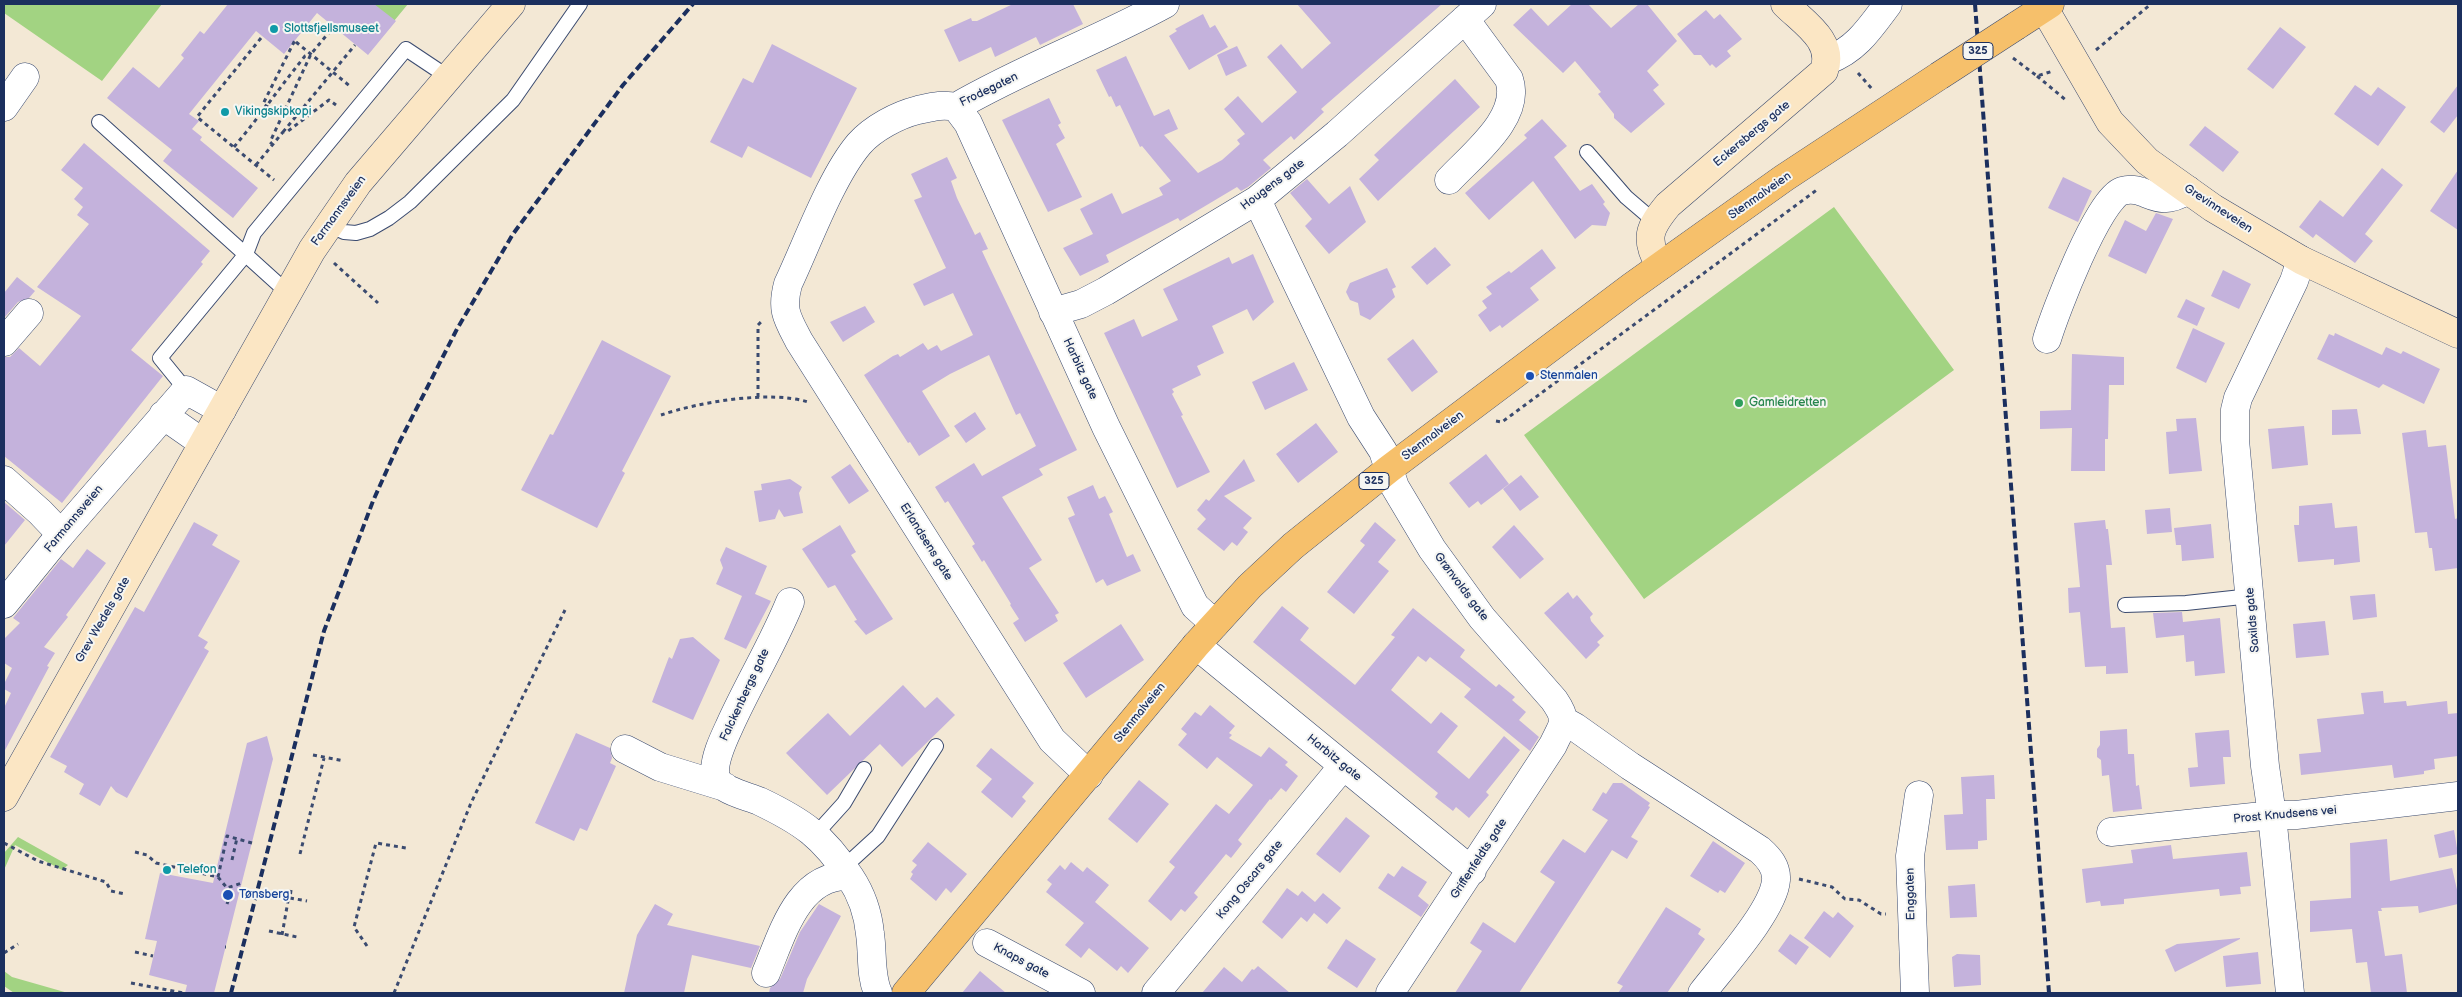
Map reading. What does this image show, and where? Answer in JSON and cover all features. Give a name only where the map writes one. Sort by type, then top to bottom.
[{"type":"main road","name":"Farmannsveien","points":[[203,443],[287,292],[358,183],[511,4]]},
{"type":"main road","points":[[1785,4],[1817,35],[1824,45],[1828,60]]},
{"type":"main road","name":"Stenmalveien","points":[[906,993],[1196,644],[1250,586],[1293,546],[1389,469],[1660,266],[1784,178],[2047,6]]},
{"type":"main road","name":"Grevinneveien","points":[[2047,6],[2110,122],[2148,161],[2212,208],[2301,260],[2458,334]]},
{"type":"main road","name":"Eckersbergs gate","points":[[1654,221],[1668,205],[1814,82],[1824,71],[1828,60]]},
{"type":"main road","points":[[1654,221],[1650,237],[1650,247],[1660,266]]},
{"type":"main road","name":"Grev Wedels gate","points":[[4,797],[203,443]]},
{"type":"street","name":"Frodegaten","points":[[784,298],[788,284],[846,163],[860,144],[876,130],[909,112],[943,104],[956,106],[982,91],[1061,56],[1165,4]]},
{"type":"street","points":[[1828,60],[1844,54],[1863,38],[1888,4]]},
{"type":"street","name":"Hougens gate","points":[[1053,312],[1080,304],[1106,291],[1257,200],[1337,134],[1474,11],[1509,79],[1512,88],[1512,104],[1505,118],[1449,180]]},
{"type":"street","points":[[4,107],[25,77]]},
{"type":"street","name":"Harbitz gate","points":[[956,106],[972,132],[1094,400],[1195,606],[1215,624]]},
{"type":"street","points":[[2047,339],[2071,275],[2106,204],[2122,191],[2131,190],[2168,200],[2188,190]]},
{"type":"street","name":"Grønvolds gate","points":[[1257,200],[1361,417],[1382,450],[1395,487],[1432,549],[1482,618],[1554,700],[1563,714],[1564,722]]},
{"type":"street","name":"Saxilds gate","points":[[2290,993],[2272,815],[2265,766],[2236,440],[2235,410],[2238,398],[2294,281],[2301,260]]},
{"type":"street","name":"Erlandsens gate","points":[[784,298],[784,313],[799,341],[1052,740],[1089,775]]},
{"type":"street","points":[[4,342],[29,313]]},
{"type":"street","points":[[186,390],[222,410]]},
{"type":"street","name":"Farmannsveien","points":[[4,604],[61,534],[186,390]]},
{"type":"street","points":[[163,416],[203,443]]},
{"type":"street","points":[[4,480],[40,512],[61,534]]},
{"type":"street","name":"Falckenbergs gate","points":[[725,787],[720,784],[714,770],[722,743],[790,602]]},
{"type":"street","name":"Harbitz gate","points":[[1196,644],[1472,871]]},
{"type":"street","points":[[1564,722],[1575,727],[1630,766],[1760,850],[1786,878],[1772,894],[1762,913],[1702,993]]},
{"type":"street","name":"Griffenfeldts gate","points":[[1390,993],[1472,871],[1553,745],[1564,722]]},
{"type":"street","points":[[625,749],[660,767],[725,787],[776,810],[808,827],[816,834],[846,872],[864,904],[870,934],[875,985],[878,993]]},
{"type":"street","name":"Kong Oscars gate","points":[[1156,993],[1342,766]]},
{"type":"street","name":"Enggaten","points":[[1915,993],[1910,856],[1919,795]]},
{"type":"street","name":"Prost Knudsens vei","points":[[2111,832],[2272,815],[2296,815],[2458,796]]},
{"type":"street","points":[[766,973],[789,918],[801,899],[816,885],[846,872]]},
{"type":"street","name":"Knaps gate","points":[[987,943],[1081,993]]},
{"type":"lane","points":[[329,225],[344,232],[356,233],[370,229],[389,218],[410,202],[513,100],[580,4]]},
{"type":"lane","points":[[186,390],[160,358],[246,254],[254,233],[406,49],[448,77]]},
{"type":"lane","points":[[99,122],[287,292]]},
{"type":"lane","points":[[1587,152],[1626,196],[1654,221]]},
{"type":"lane","points":[[2125,605],[2186,603],[2251,596]]},
{"type":"lane","points":[[846,872],[878,836],[936,746]]},
{"type":"lane","points":[[816,834],[844,803],[864,769]]},
{"type":"path","points":[[2091,53],[2151,4]]},
{"type":"path","points":[[272,145],[270,142],[311,54],[331,30]]},
{"type":"path","points":[[261,38],[197,117],[288,192]]},
{"type":"path","points":[[268,107],[264,104],[295,41],[345,82]]},
{"type":"path","points":[[256,165],[355,45]]},
{"type":"path","points":[[234,147],[268,107],[277,92],[305,56],[311,54]]},
{"type":"path","points":[[2010,56],[2037,76],[2058,70]]},
{"type":"path","points":[[1855,69],[1877,94]]},
{"type":"path","points":[[283,132],[288,131],[330,100],[350,117]]},
{"type":"path","points":[[336,265],[378,303]]},
{"type":"path","points":[[758,397],[758,325],[784,298]]},
{"type":"path","points":[[661,415],[686,407],[758,397],[791,397],[816,405]]},
{"type":"path","points":[[394,993],[471,803],[565,610]]},
{"type":"path","points":[[313,755],[344,761]]},
{"type":"path","points":[[300,854],[324,758]]},
{"type":"path","points":[[218,877],[227,836],[252,843]]},
{"type":"path","points":[[232,860],[237,838]]},
{"type":"path","points":[[4,843],[56,868],[106,882],[111,891],[125,894]]},
{"type":"path","points":[[367,946],[354,927],[376,843],[406,848]]},
{"type":"path","points":[[135,852],[147,855],[156,863],[218,877],[227,888],[242,883]]},
{"type":"path","points":[[1786,878],[1832,887],[1845,899],[1859,900],[1881,914],[1911,917]]},
{"type":"path","points":[[282,935],[291,890]]},
{"type":"path","points":[[227,904],[230,892]]},
{"type":"path","points":[[278,895],[289,900],[307,901]]},
{"type":"path","points":[[269,931],[297,937]]},
{"type":"path","points":[[4,953],[18,944]]},
{"type":"path","points":[[135,952],[153,956]]},
{"type":"path","points":[[131,983],[183,993]]},
{"type":"green space","points":[[4,4],[162,4],[102,81],[4,13]]},
{"type":"green space","points":[[372,4],[408,4],[394,21]]},
{"type":"green space","name":"Gamleidretten","points":[[1834,207],[1954,370],[1644,599],[1524,435]]},
{"type":"green space","points":[[18,837],[68,865],[62,870],[15,845],[4,870],[4,853]]},
{"type":"green space","points":[[4,971],[12,977],[68,993],[14,993],[4,986]]},
{"type":"building","points":[[228,4],[374,4],[396,21],[368,55],[317,13],[284,54],[256,31],[189,114],[199,121],[192,129],[202,137],[200,140],[258,188],[233,218],[163,161],[172,150],[107,98],[133,67],[159,88],[184,58],[181,55],[200,31],[204,34]]},
{"type":"building","points":[[1013,4],[1073,4],[1083,24],[1040,45],[1036,37],[995,57],[991,47],[959,62],[944,30],[971,18],[972,21],[977,21]]},
{"type":"building","points":[[1297,4],[1442,4],[1321,109],[1324,112],[1294,140],[1291,136],[1263,160],[1271,168],[1248,187],[1241,191],[1237,187],[1180,221],[1178,218],[1106,255],[1109,262],[1080,276],[1063,248],[1093,234],[1080,209],[1112,193],[1122,214],[1163,195],[1159,188],[1171,181],[1142,146],[1140,147],[1120,105],[1116,107],[1111,96],[1109,97],[1096,70],[1126,56],[1154,116],[1169,109],[1178,129],[1164,135],[1198,173],[1222,160],[1240,144],[1237,140],[1245,134],[1224,109],[1238,96],[1262,123],[1297,92],[1267,57],[1281,44],[1302,69],[1331,43]]},
{"type":"building","points":[[1572,4],[1588,4],[1611,28],[1639,4],[1647,4],[1677,41],[1647,71],[1659,85],[1653,90],[1665,104],[1631,133],[1614,118],[1614,114],[1598,94],[1601,92],[1575,61],[1563,73],[1513,25],[1531,8],[1548,26]]},
{"type":"building","points":[[1706,10],[1714,19],[1720,14],[1742,39],[1727,51],[1731,56],[1716,68],[1712,64],[1710,66],[1701,55],[1694,55],[1677,34]]},
{"type":"building","points":[[1203,14],[1210,28],[1215,25],[1228,47],[1189,70],[1169,36],[1177,31],[1175,29]]},
{"type":"building","points":[[2280,27],[2306,47],[2273,89],[2247,69]]},
{"type":"building","points":[[772,44],[857,88],[811,178],[748,146],[742,158],[710,142],[743,78],[753,83]]},
{"type":"building","points":[[1237,46],[1247,66],[1226,76],[1217,55]]},
{"type":"building","points":[[1455,79],[1480,107],[1378,201],[1359,179],[1379,160],[1374,155]]},
{"type":"building","points":[[2355,85],[2371,96],[2378,87],[2406,107],[2378,146],[2334,114]]},
{"type":"building","points":[[2458,85],[2458,115],[2444,133],[2430,122]]},
{"type":"building","points":[[1049,98],[1061,123],[1058,125],[1065,138],[1056,144],[1082,197],[1048,212],[1002,120]]},
{"type":"building","points":[[1542,119],[1567,146],[1554,157],[1580,191],[1592,184],[1605,202],[1603,204],[1610,213],[1606,226],[1592,225],[1575,239],[1533,181],[1489,220],[1465,193],[1527,138],[1524,135]]},
{"type":"building","points":[[2205,126],[2239,152],[2223,172],[2189,145]]},
{"type":"building","points":[[84,143],[210,251],[201,262],[203,264],[131,350],[163,376],[62,503],[4,456],[4,357],[10,357],[19,348],[40,366],[81,316],[37,287],[89,224],[77,215],[83,207],[74,199],[83,188],[61,170]]},
{"type":"building","points":[[947,157],[957,178],[951,181],[957,198],[975,235],[980,232],[988,249],[982,251],[1077,450],[1039,469],[1043,475],[1002,497],[1042,560],[1029,568],[1059,613],[1055,615],[1058,621],[1025,642],[1013,623],[1019,619],[1011,604],[984,560],[982,562],[972,546],[975,544],[948,501],[945,503],[935,487],[974,463],[982,476],[1036,446],[1020,413],[1016,415],[989,355],[950,374],[922,391],[950,436],[919,456],[910,442],[908,443],[864,375],[893,356],[898,354],[900,357],[923,343],[928,350],[937,345],[941,351],[973,335],[953,293],[924,306],[913,284],[946,268],[914,200],[922,197],[911,174]]},
{"type":"building","points":[[2382,168],[2403,185],[2365,234],[2373,241],[2355,263],[2316,234],[2313,238],[2299,227],[2320,200],[2343,217]]},
{"type":"building","points":[[2458,170],[2458,230],[2430,211]]},
{"type":"building","points":[[2063,177],[2092,191],[2078,222],[2048,208]]},
{"type":"building","points":[[1307,179],[1329,204],[1350,186],[1366,222],[1329,254],[1305,226],[1312,219],[1290,193]]},
{"type":"building","points":[[2156,213],[2173,219],[2146,274],[2108,256],[2125,220],[2146,231]]},
{"type":"building","points":[[1435,247],[1451,265],[1427,285],[1411,267]]},
{"type":"building","points":[[1542,249],[1556,268],[1530,288],[1539,300],[1502,328],[1500,325],[1490,332],[1478,315],[1487,308],[1482,301],[1492,294],[1486,287],[1509,271],[1511,273]]},
{"type":"building","points":[[1253,254],[1274,302],[1253,321],[1247,309],[1212,326],[1224,353],[1197,366],[1201,375],[1172,389],[1174,392],[1172,394],[1183,415],[1181,416],[1210,472],[1177,488],[1104,333],[1134,319],[1142,337],[1178,320],[1163,289],[1229,257],[1232,264]]},
{"type":"building","points":[[1387,268],[1396,287],[1392,289],[1395,297],[1370,320],[1360,315],[1358,303],[1350,300],[1346,292],[1350,283]]},
{"type":"building","points":[[2223,270],[2251,284],[2239,309],[2211,296]]},
{"type":"building","points":[[17,277],[35,291],[29,298],[18,302],[4,318],[4,293]]},
{"type":"building","points":[[2186,299],[2205,308],[2197,326],[2177,317]]},
{"type":"building","points":[[865,306],[875,322],[843,342],[830,322]]},
{"type":"building","points":[[2193,328],[2225,343],[2206,383],[2176,368]]},
{"type":"building","points":[[2335,333],[2382,355],[2386,347],[2401,354],[2403,351],[2440,369],[2424,404],[2383,384],[2379,388],[2317,359],[2329,334],[2334,336]]},
{"type":"building","points":[[1413,339],[1438,372],[1412,392],[1387,359]]},
{"type":"building","points":[[602,340],[671,376],[622,471],[625,473],[597,528],[521,490],[550,434],[553,435]]},
{"type":"building","points":[[2072,354],[2124,357],[2124,385],[2109,385],[2108,439],[2105,439],[2105,471],[2071,471],[2072,428],[2040,429],[2040,411],[2071,410]]},
{"type":"building","points":[[1294,362],[1308,390],[1265,410],[1252,382]]},
{"type":"building","points":[[2357,409],[2361,434],[2332,435],[2332,410]]},
{"type":"building","points":[[975,412],[986,429],[966,443],[954,426]]},
{"type":"building","points":[[2196,418],[2202,471],[2169,474],[2166,432],[2177,431],[2176,419]]},
{"type":"building","points":[[1316,423],[1338,452],[1298,483],[1276,454]]},
{"type":"building","points":[[2304,426],[2308,465],[2272,469],[2268,429]]},
{"type":"building","points":[[2426,430],[2428,447],[2446,445],[2455,519],[2458,518],[2458,568],[2435,571],[2432,548],[2429,548],[2427,532],[2415,533],[2402,433]]},
{"type":"building","points":[[1486,454],[1509,484],[1481,505],[1478,501],[1469,508],[1449,483]]},
{"type":"building","points":[[1244,459],[1255,481],[1224,496],[1252,518],[1243,528],[1248,532],[1237,546],[1232,542],[1224,551],[1197,529],[1206,519],[1197,510],[1206,499],[1209,501]]},
{"type":"building","points":[[850,464],[869,491],[849,504],[831,477]]},
{"type":"building","points":[[1521,475],[1539,497],[1520,511],[1503,489]]},
{"type":"building","points":[[790,479],[802,487],[799,493],[803,513],[784,517],[779,509],[775,519],[759,522],[754,491],[762,490],[761,484]]},
{"type":"building","points":[[1093,485],[1099,499],[1105,496],[1113,512],[1109,514],[1127,557],[1133,554],[1141,571],[1107,586],[1103,579],[1096,583],[1068,518],[1075,515],[1067,497]]},
{"type":"building","points":[[4,502],[25,520],[4,546]]},
{"type":"building","points":[[2332,503],[2335,528],[2357,526],[2360,562],[2334,565],[2334,559],[2298,562],[2294,525],[2299,525],[2299,506]]},
{"type":"building","points":[[2170,508],[2172,532],[2147,534],[2145,510]]},
{"type":"building","points":[[2105,520],[2106,529],[2108,529],[2112,565],[2106,565],[2111,628],[2125,627],[2128,673],[2106,674],[2106,666],[2085,667],[2080,612],[2069,613],[2068,588],[2080,587],[2074,523]]},
{"type":"building","points":[[194,522],[218,535],[212,545],[240,561],[198,636],[208,642],[204,648],[209,651],[127,798],[116,792],[111,786],[100,806],[79,794],[84,784],[64,772],[67,766],[50,757],[135,607],[144,612]]},
{"type":"building","points":[[1375,522],[1396,540],[1378,562],[1389,571],[1354,614],[1327,592],[1365,545],[1360,541]]},
{"type":"building","points":[[2211,524],[2214,558],[2182,561],[2181,545],[2176,545],[2174,528]]},
{"type":"building","points":[[840,525],[856,552],[851,555],[893,619],[866,635],[854,621],[857,620],[835,585],[828,588],[802,549]]},
{"type":"building","points":[[1514,525],[1544,559],[1520,579],[1492,547]]},
{"type":"building","points":[[726,547],[767,566],[755,594],[771,601],[746,649],[724,639],[742,596],[716,584],[723,568],[720,560]]},
{"type":"building","points":[[87,549],[106,563],[44,647],[55,653],[4,752],[4,708],[11,693],[4,689],[4,684],[12,668],[4,663],[4,639],[20,623],[13,618],[61,559],[73,568]]},
{"type":"building","points":[[1568,592],[1573,599],[1577,595],[1593,614],[1590,617],[1591,621],[1604,636],[1597,642],[1600,645],[1586,659],[1544,613]]},
{"type":"building","points":[[2375,594],[2377,617],[2353,620],[2350,596]]},
{"type":"building","points":[[1282,606],[1309,628],[1300,640],[1355,685],[1395,637],[1391,635],[1413,608],[1465,650],[1460,657],[1496,687],[1499,684],[1515,697],[1512,700],[1526,712],[1519,720],[1539,737],[1530,751],[1464,697],[1471,689],[1430,657],[1426,662],[1418,656],[1391,690],[1431,724],[1441,712],[1458,726],[1437,752],[1469,779],[1504,736],[1520,750],[1486,792],[1489,795],[1469,818],[1456,807],[1453,811],[1435,797],[1438,793],[1253,642]]},
{"type":"building","points":[[2182,612],[2183,622],[2220,618],[2225,673],[2195,676],[2194,661],[2186,662],[2184,635],[2156,638],[2153,613]]},
{"type":"building","points":[[2325,621],[2329,655],[2296,658],[2293,624]]},
{"type":"building","points":[[1121,624],[1144,660],[1086,698],[1063,663]]},
{"type":"building","points":[[693,637],[720,660],[693,720],[652,702],[669,657],[672,659],[680,639]]},
{"type":"building","points":[[903,685],[925,708],[937,697],[955,715],[902,767],[880,744],[827,795],[786,753],[828,713],[850,736]]},
{"type":"building","points":[[2383,691],[2384,703],[2406,701],[2407,706],[2447,701],[2448,714],[2458,713],[2458,756],[2434,759],[2435,769],[2424,771],[2424,774],[2394,778],[2392,765],[2301,775],[2299,754],[2321,752],[2317,719],[2364,714],[2361,693]]},
{"type":"building","points":[[1210,705],[1235,726],[1229,733],[1232,735],[1229,738],[1261,757],[1269,747],[1288,762],[1285,765],[1298,776],[1286,792],[1281,788],[1270,799],[1238,840],[1242,844],[1231,858],[1226,854],[1194,893],[1198,897],[1185,912],[1181,909],[1171,921],[1148,901],[1175,867],[1169,862],[1216,804],[1229,814],[1253,785],[1217,757],[1207,769],[1178,745],[1187,734],[1181,729],[1195,712],[1201,716]]},
{"type":"building","points":[[2127,729],[2128,754],[2134,754],[2136,786],[2139,785],[2142,809],[2113,812],[2109,775],[2102,776],[2101,760],[2097,757],[2097,749],[2100,745],[2100,731]]},
{"type":"building","points":[[2229,730],[2231,757],[2223,757],[2225,784],[2190,787],[2188,768],[2198,767],[2195,733]]},
{"type":"building","points":[[576,733],[610,748],[612,758],[610,763],[616,766],[587,831],[580,828],[574,841],[535,823]]},
{"type":"building","points":[[267,736],[273,759],[214,993],[185,993],[187,985],[149,975],[157,941],[145,939],[160,873],[213,883],[247,743]]},
{"type":"building","points":[[991,748],[1034,783],[1022,797],[1026,801],[1012,818],[981,792],[992,779],[976,766]]},
{"type":"building","points":[[1994,775],[1995,799],[1986,799],[1987,840],[1978,841],[1978,849],[1946,850],[1944,815],[1963,814],[1961,777]]},
{"type":"building","points":[[1139,780],[1169,804],[1137,843],[1108,819]]},
{"type":"building","points":[[1613,783],[1622,783],[1650,803],[1648,806],[1650,807],[1631,837],[1638,841],[1627,859],[1612,850],[1519,993],[1455,993],[1482,951],[1470,943],[1483,922],[1515,943],[1555,882],[1540,872],[1563,839],[1585,853],[1608,820],[1592,810],[1603,792],[1606,794]]},
{"type":"building","points":[[1346,817],[1370,836],[1340,873],[1316,854]]},
{"type":"building","points":[[2454,830],[2458,854],[2439,858],[2434,835]]},
{"type":"building","points":[[2387,839],[2390,881],[2452,868],[2458,894],[2458,904],[2419,913],[2418,906],[2381,908],[2382,911],[2378,911],[2385,956],[2402,954],[2407,993],[2371,993],[2367,962],[2356,963],[2352,929],[2310,932],[2310,901],[2351,898],[2350,843]]},
{"type":"building","points":[[1713,841],[1745,863],[1725,893],[1720,890],[1718,893],[1690,876]]},
{"type":"building","points":[[928,842],[967,874],[951,893],[946,888],[936,901],[910,879],[913,874],[911,872],[917,865],[912,861]]},
{"type":"building","points":[[2171,845],[2173,859],[2247,852],[2251,886],[2240,887],[2241,894],[2220,896],[2219,889],[2124,899],[2124,904],[2101,906],[2100,901],[2086,903],[2082,869],[2133,863],[2131,850]]},
{"type":"building","points":[[1071,862],[1083,872],[1087,867],[1109,885],[1095,902],[1149,948],[1128,973],[1121,966],[1117,971],[1089,948],[1081,958],[1065,945],[1084,923],[1046,892],[1052,884],[1047,880],[1060,865],[1065,870]]},
{"type":"building","points":[[1402,866],[1427,882],[1418,896],[1429,905],[1421,917],[1378,888],[1388,873],[1394,877]]},
{"type":"building","points":[[1975,884],[1977,917],[1950,918],[1948,886]]},
{"type":"building","points":[[1287,888],[1298,896],[1302,891],[1315,902],[1323,893],[1341,908],[1327,924],[1314,913],[1307,922],[1301,917],[1282,939],[1262,922]]},
{"type":"building","points":[[655,904],[673,914],[667,925],[760,946],[751,968],[692,955],[684,993],[624,993],[637,935]]},
{"type":"building","points":[[819,904],[841,916],[807,979],[803,993],[769,993],[770,988],[780,979],[800,932]]},
{"type":"building","points":[[1666,907],[1701,929],[1698,934],[1705,939],[1667,993],[1618,993],[1623,986],[1617,983]]},
{"type":"building","points":[[1824,911],[1833,918],[1838,912],[1854,926],[1830,958],[1804,938]]},
{"type":"building","points":[[1790,934],[1809,947],[1796,965],[1778,951]]},
{"type":"building","points":[[2240,938],[2175,972],[2165,950],[2177,944]]},
{"type":"building","points":[[1346,939],[1376,959],[1357,988],[1327,968]]},
{"type":"building","points":[[2258,952],[2261,984],[2226,987],[2223,956]]},
{"type":"building","points":[[1957,954],[1980,955],[1981,985],[1954,987],[1952,957]]},
{"type":"building","points":[[1258,966],[1290,993],[1202,993],[1224,967],[1242,982],[1252,969],[1254,970]]},
{"type":"building","points":[[980,971],[1006,993],[962,993]]},
{"type":"railway","points":[[231,993],[324,631],[373,501],[400,441],[457,329],[513,234],[623,85],[693,4]]},
{"type":"railway","points":[[1975,4],[2049,993]]},
{"type":"place","name":"Slottsfjellsmuseet","points":[[274,29]]},
{"type":"place","name":"Vikingskipkopi","points":[[225,112]]},
{"type":"place","name":"Stenmalen","points":[[1530,376]]},
{"type":"place","name":"Gamleidretten","points":[[1739,403]]},
{"type":"place","name":"Telefon","points":[[167,870]]},
{"type":"place","name":"Tønsberg","points":[[228,895]]}]
